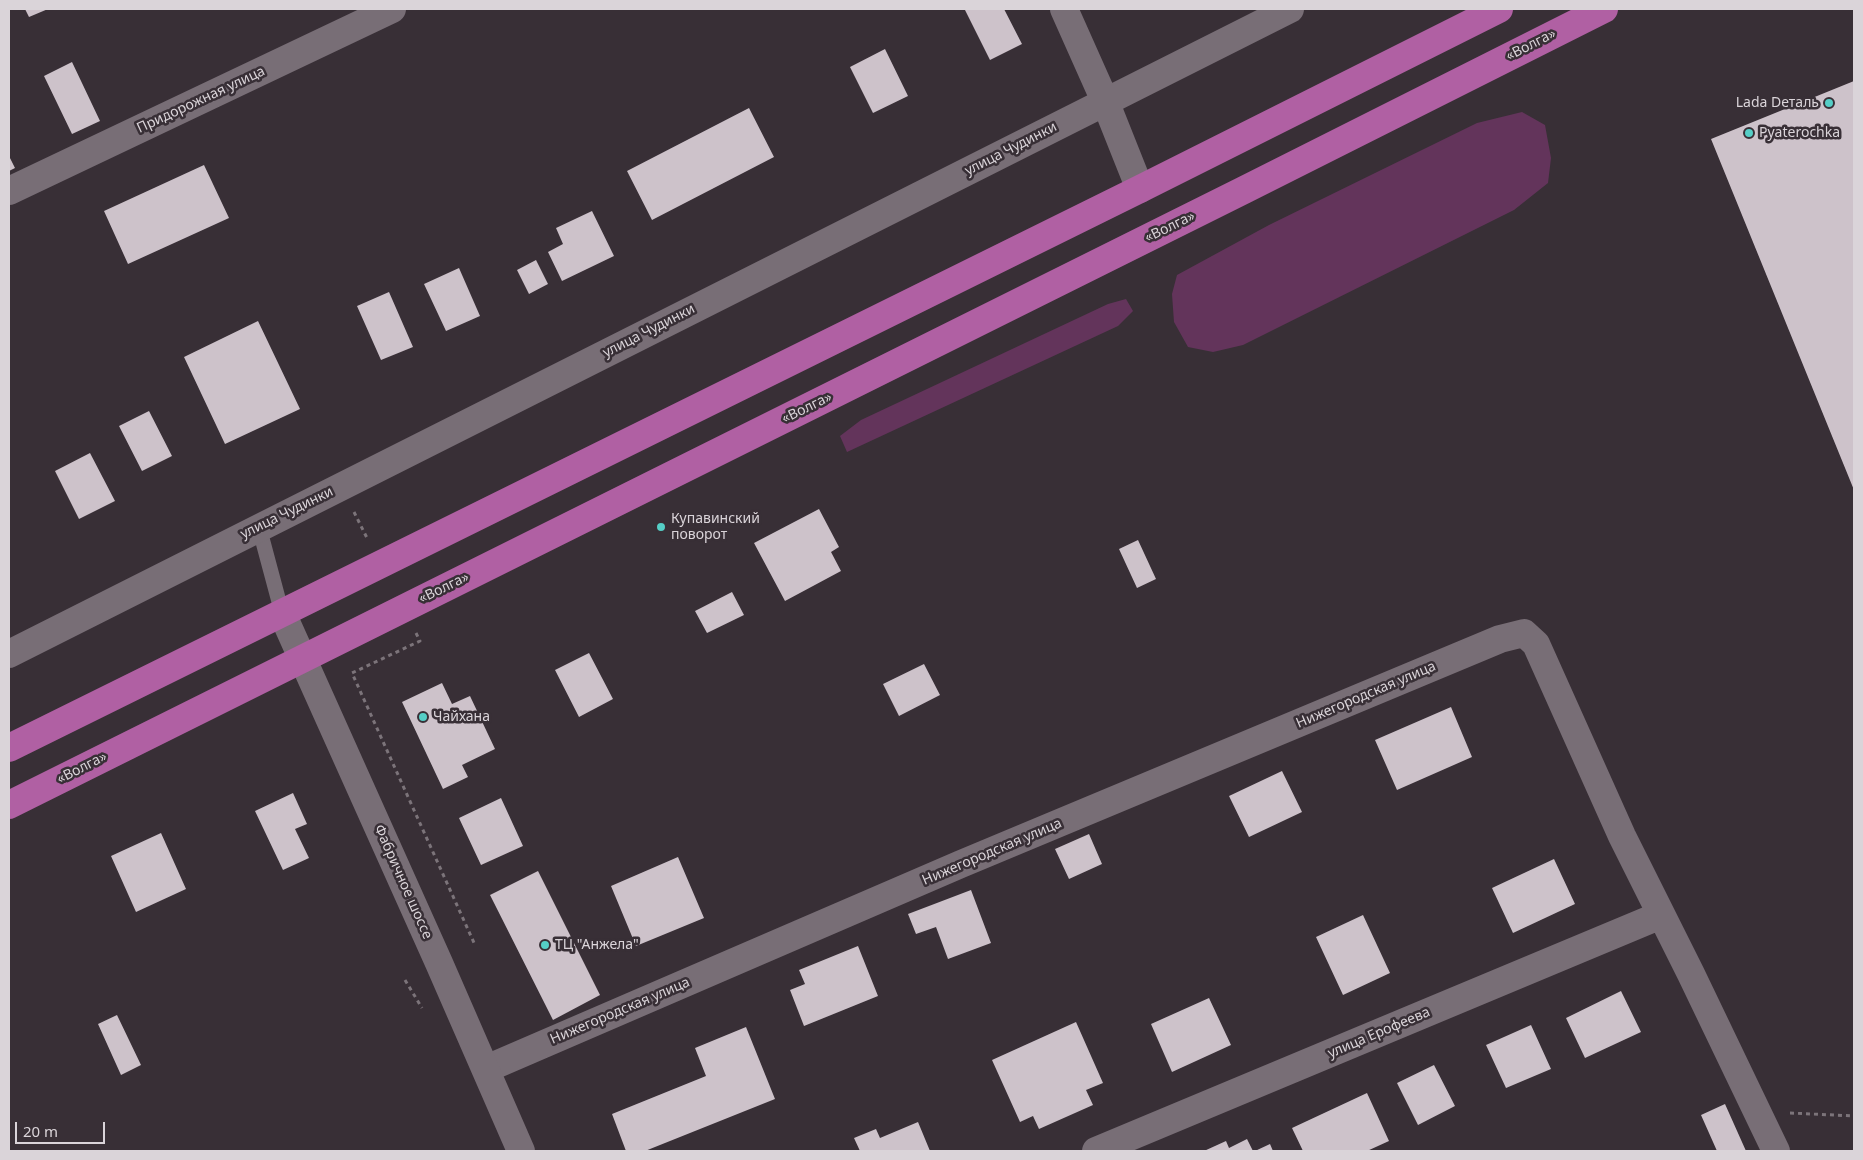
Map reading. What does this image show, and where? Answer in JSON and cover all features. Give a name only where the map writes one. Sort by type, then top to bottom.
[{"type":"highway","points":[[9,748],[1140,189],[1499,9]]},
{"type":"highway","name":"«Волга»","points":[[9,805],[1217,204],[1604,9]]},
{"type":"street","name":"Придорожная улица","points":[[9,191],[392,9]]},
{"type":"street","points":[[1064,9],[1105,101],[1140,189]]},
{"type":"street","name":"улица Чудинки","points":[[9,654],[259,526],[341,487],[1290,9]]},
{"type":"street","name":"Фабричное шоссе","points":[[282,613],[521,1151]]},
{"type":"street","name":"Нижегородская улица","points":[[486,1069],[961,864],[1500,639],[1524,633],[1536,644],[1622,836],[1661,915]]},
{"type":"street","points":[[1661,915],[1776,1151]]},
{"type":"street","name":"улица Ерофеева","points":[[1096,1151],[1661,915]]},
{"type":"lane","points":[[259,526],[282,613]]},
{"type":"path","points":[[414,630],[420,641],[352,673],[475,945]]},
{"type":"path","points":[[405,980],[422,1008]]},
{"type":"path","points":[[1760,1116],[1791,1112],[1854,1116]]},
{"type":"shaded area","points":[[1522,112],[1545,125],[1551,158],[1548,183],[1514,210],[1243,345],[1213,352],[1188,347],[1174,322],[1172,294],[1177,275],[1269,225],[1477,123]]},
{"type":"shaded area","points":[[1126,299],[1133,311],[1118,326],[847,452],[840,436],[861,420],[1108,304]]},
{"type":"building","points":[[25,9],[48,9],[29,17]]},
{"type":"building","points":[[1004,9],[1022,44],[990,60],[965,10]]},
{"type":"building","points":[[885,49],[908,96],[873,113],[850,67]]},
{"type":"building","points":[[72,62],[100,121],[72,134],[44,76]]},
{"type":"building","points":[[1854,81],[1854,490],[1711,139]]},
{"type":"building","points":[[749,108],[774,157],[652,220],[627,171]]},
{"type":"building","points":[[9,156],[15,168],[9,171]]},
{"type":"building","points":[[204,165],[229,218],[128,264],[104,211]]},
{"type":"building","points":[[592,211],[614,256],[562,281],[548,252],[563,244],[556,228]]},
{"type":"building","points":[[536,260],[548,284],[529,294],[517,270]]},
{"type":"building","points":[[459,268],[480,316],[446,331],[424,284]]},
{"type":"building","points":[[389,292],[413,347],[381,360],[357,306]]},
{"type":"building","points":[[258,321],[300,409],[225,444],[184,357]]},
{"type":"building","points":[[149,411],[172,456],[142,471],[119,426]]},
{"type":"building","points":[[90,453],[115,501],[79,519],[55,471]]},
{"type":"building","points":[[819,509],[839,547],[831,552],[841,571],[785,601],[754,543]]},
{"type":"building","points":[[1138,540],[1156,579],[1137,588],[1119,549]]},
{"type":"building","points":[[732,592],[744,615],[707,633],[695,611]]},
{"type":"building","points":[[589,653],[613,699],[579,717],[555,670]]},
{"type":"building","points":[[924,664],[940,695],[899,716],[883,684]]},
{"type":"building","points":[[442,683],[452,704],[470,696],[495,749],[462,765],[468,777],[443,789],[402,702]]},
{"type":"building","points":[[1451,707],[1472,757],[1397,790],[1375,740]]},
{"type":"building","points":[[1282,771],[1302,812],[1249,837],[1229,796]]},
{"type":"building","points":[[293,793],[307,824],[295,829],[309,858],[283,870],[255,811]]},
{"type":"building","points":[[501,798],[523,846],[481,865],[459,818]]},
{"type":"building","points":[[161,833],[186,889],[136,912],[111,856]]},
{"type":"building","points":[[1089,834],[1102,864],[1069,879],[1055,849]]},
{"type":"building","points":[[678,857],[704,918],[636,946],[611,886]]},
{"type":"building","points":[[1554,859],[1575,904],[1513,933],[1492,888]]},
{"type":"building","name":"ТЦ \"Анжела\"","points":[[538,871],[600,995],[553,1020],[490,895]]},
{"type":"building","points":[[971,890],[991,943],[948,959],[936,927],[916,934],[908,914]]},
{"type":"building","points":[[1363,915],[1390,973],[1343,995],[1316,937]]},
{"type":"building","points":[[858,946],[878,996],[804,1026],[790,990],[805,984],[799,970]]},
{"type":"building","points":[[1621,991],[1641,1032],[1585,1058],[1566,1018]]},
{"type":"building","points":[[1209,998],[1231,1045],[1172,1072],[1151,1024]]},
{"type":"building","points":[[117,1015],[141,1065],[121,1075],[98,1024]]},
{"type":"building","points":[[1076,1022],[1103,1083],[1086,1090],[1093,1105],[1039,1129],[1033,1116],[1020,1122],[992,1060]]},
{"type":"building","points":[[1531,1025],[1551,1069],[1506,1088],[1486,1045]]},
{"type":"building","points":[[746,1027],[775,1099],[645,1151],[626,1151],[612,1114],[706,1076],[695,1048]]},
{"type":"building","points":[[1434,1065],[1455,1106],[1418,1125],[1397,1083]]},
{"type":"building","points":[[1367,1093],[1389,1141],[1367,1151],[1303,1151],[1292,1128]]},
{"type":"building","points":[[1725,1104],[1746,1151],[1717,1151],[1701,1115]]},
{"type":"building","points":[[918,1122],[930,1151],[860,1151],[854,1138],[876,1129],[880,1138]]},
{"type":"building","points":[[1247,1139],[1253,1151],[1204,1151],[1226,1141],[1229,1148]]},
{"type":"building","points":[[1270,1144],[1273,1151],[1255,1151]]},
{"type":"place","name":"Lada Dеталь","points":[[1829,103]]},
{"type":"place","name":"Pyaterochka","points":[[1749,133]]},
{"type":"place","name":"Купавинский поворот","points":[[661,527]]},
{"type":"place","name":"Чайхана","points":[[423,717]]},
{"type":"place","name":"ТЦ \"Анжела\"","points":[[545,945]]}]
